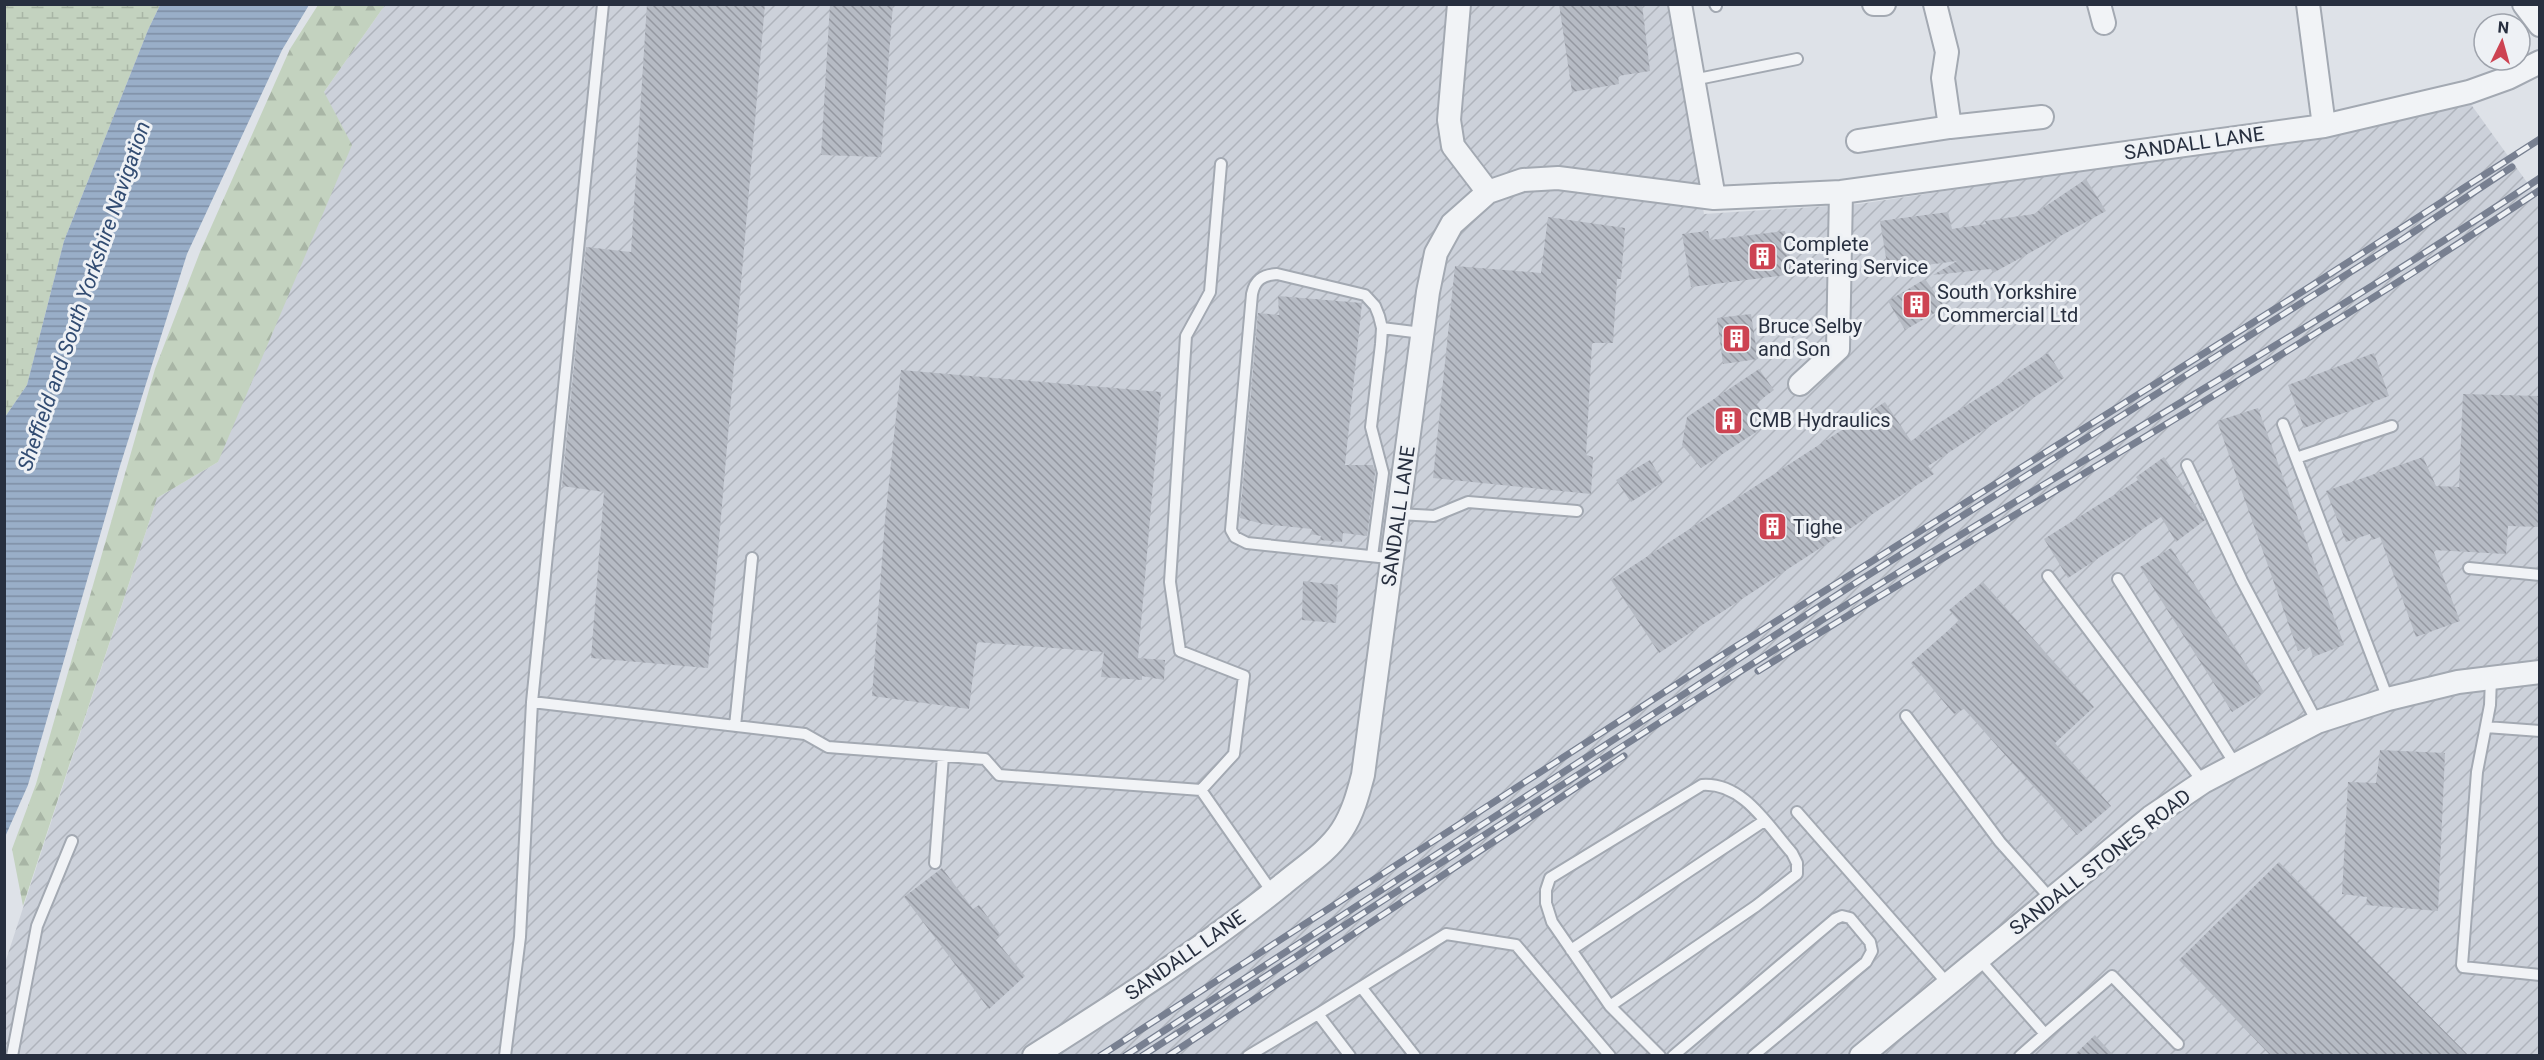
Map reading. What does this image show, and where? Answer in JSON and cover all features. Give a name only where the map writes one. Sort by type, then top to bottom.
[{"type":"street","points":[[1459,4],[1449,120],[1453,146],[1488,192]]},
{"type":"street","points":[[1680,4],[1714,198]]},
{"type":"street","points":[[1874,4],[1884,4]]},
{"type":"street","points":[[1935,4],[1947,52],[1943,78],[1950,127]]},
{"type":"street","points":[[2308,4],[2324,126]]},
{"type":"street","points":[[2524,4],[2540,25]]},
{"type":"street","name":"SANDALL LANE","points":[[1034,1056],[1164,973],[1320,854],[1342,831],[1356,801],[1363,775],[1382,557],[1398,514],[1422,333],[1436,253],[1452,224],[1488,192],[1523,180],[1558,177],[1714,198],[1841,192],[2324,126],[2469,92],[2508,78],[2540,62]]},
{"type":"street","points":[[1858,141],[1950,127],[2042,117]]},
{"type":"street","points":[[1800,384],[1838,349],[1841,192]]},
{"type":"street","name":"SANDALL STONES ROAD","points":[[1861,1056],[2151,817],[2203,782],[2318,722],[2388,699],[2458,682],[2540,672]]},
{"type":"lane","points":[[505,1056],[520,937],[532,702],[603,4]]},
{"type":"lane","points":[[1693,81],[1797,59]]},
{"type":"lane","points":[[1201,790],[1234,754],[1244,676],[1180,651],[1170,582],[1186,336],[1210,292],[1221,164]]},
{"type":"lane","points":[[1268,274],[1365,295],[1375,306],[1382,328],[1371,427],[1383,473],[1382,557],[1247,543],[1235,537],[1231,522],[1252,294],[1258,280],[1268,274]]},
{"type":"lane","points":[[1382,328],[1422,333]]},
{"type":"lane","points":[[2283,424],[2388,699]]},
{"type":"lane","points":[[2296,458],[2392,426]]},
{"type":"lane","points":[[2187,465],[2242,581],[2318,722]]},
{"type":"lane","points":[[1398,514],[1434,516],[1468,502],[1577,511]]},
{"type":"lane","points":[[735,726],[752,558]]},
{"type":"lane","points":[[2469,568],[2540,574]]},
{"type":"lane","points":[[2048,576],[2203,782]]},
{"type":"lane","points":[[2118,579],[2235,764]]},
{"type":"lane","points":[[2491,678],[2490,705],[2477,772],[2462,965],[2463,968],[2540,975]]},
{"type":"lane","points":[[532,702],[805,734],[828,747],[985,759],[999,775],[1201,790]]},
{"type":"lane","points":[[1906,716],[2000,842],[2052,899]]},
{"type":"lane","points":[[2486,727],[2540,731]]},
{"type":"lane","points":[[935,863],[943,756]]},
{"type":"lane","points":[[1610,1006],[1756,906],[1797,874],[1797,863],[1792,853],[1743,798],[1726,788],[1714,784],[1702,785],[1550,878],[1546,890],[1546,903],[1552,922],[1571,950],[1610,1006],[1660,1056]]},
{"type":"lane","points":[[1201,790],[1272,892]]},
{"type":"lane","points":[[1797,812],[1948,984]]},
{"type":"lane","points":[[1571,950],[1764,821]]},
{"type":"lane","points":[[12,1056],[37,926],[72,841]]},
{"type":"lane","points":[[1673,1056],[1834,919],[1842,916],[1850,918],[1870,942],[1872,951],[1866,962],[1753,1056]]},
{"type":"lane","points":[[1248,1056],[1446,934],[1516,945],[1610,1056]]},
{"type":"lane","points":[[1979,958],[2045,1034]]},
{"type":"lane","points":[[2020,1056],[2112,976],[2178,1044]]},
{"type":"lane","points":[[1361,987],[1414,1056]]},
{"type":"lane","points":[[1318,1014],[1350,1056]]},
{"type":"shaded area","points":[[385,5],[1668,5],[1704,214],[1859,204],[2327,133],[2470,103],[2539,199],[2539,1055],[5,1056],[5,963],[157,498],[218,462],[324,92]]},
{"type":"green space","points":[[5,5],[160,5],[64,241],[27,385],[5,417]]},
{"type":"green space","points":[[318,5],[385,5],[324,92],[352,145],[218,462],[157,498],[23,906],[12,849],[36,784],[155,369],[200,252],[290,49]]},
{"type":"water","name":"Sheffield and South Yorkshire Navigation","points":[[160,5],[309,5],[282,50],[187,254],[120,466],[28,785],[5,837],[5,417],[27,385],[64,241]]},
{"type":"building","points":[[647,4],[765,4],[708,668],[591,658],[604,492],[562,486],[586,247],[631,252]]},
{"type":"building","points":[[830,4],[893,4],[881,157],[821,155]]},
{"type":"building","points":[[1559,4],[1642,4],[1650,71],[1618,76],[1619,84],[1572,92]]},
{"type":"building","points":[[2086,179],[2106,211],[1993,273],[1991,269],[1933,275],[1957,261],[1888,270],[1880,221],[1948,212],[1952,229],[1986,224],[1985,221],[2034,214]]},
{"type":"building","points":[[1548,217],[1625,228],[1621,279],[1617,279],[1613,343],[1592,343],[1586,455],[1593,457],[1591,494],[1433,478],[1455,266],[1541,273]]},
{"type":"building","points":[[1708,231],[1710,240],[1785,231],[1793,274],[1691,287],[1682,234]]},
{"type":"building","name":"South Yorkshire Commercial Ltd","points":[[1925,279],[1945,307],[1905,330],[1888,301]]},
{"type":"building","points":[[1278,296],[1362,303],[1345,465],[1373,465],[1375,473],[1367,536],[1343,533],[1342,542],[1320,540],[1321,536],[1310,534],[1312,529],[1263,524],[1240,518],[1258,313],[1279,315]]},
{"type":"building","name":"Bruce Selby and Son","points":[[1751,314],[1758,359],[1723,364],[1717,318]]},
{"type":"building","name":"Tighe","points":[[2048,353],[2064,378],[1928,466],[1934,474],[1659,653],[1611,580],[1885,402],[1911,441]]},
{"type":"building","points":[[2374,353],[2389,396],[2304,428],[2288,385]]},
{"type":"building","name":"CMB Hydraulics","points":[[1759,369],[1774,390],[1756,403],[1770,423],[1701,468],[1682,445],[1687,417]]},
{"type":"building","points":[[901,370],[1161,392],[1138,658],[1165,660],[1164,680],[1142,676],[1142,680],[1101,677],[1104,652],[977,642],[969,709],[872,696],[885,520]]},
{"type":"building","points":[[2463,394],[2540,396],[2540,527],[2508,526],[2506,554],[2433,550],[2460,621],[2416,637],[2380,537],[2372,540],[2370,534],[2346,542],[2326,491],[2423,457],[2436,486],[2459,487]]},
{"type":"building","points":[[2258,408],[2344,645],[2313,657],[2310,647],[2298,651],[2217,421]]},
{"type":"building","points":[[2164,457],[2205,520],[2176,542],[2161,517],[2068,578],[2044,539],[2138,480],[2136,477]]},
{"type":"building","points":[[1650,460],[1663,482],[1631,502],[1616,480]]},
{"type":"building","points":[[2171,548],[2264,692],[2232,712],[2140,567]]},
{"type":"building","points":[[1303,581],[1338,585],[1336,623],[1302,620]]},
{"type":"building","points":[[1983,582],[2094,707],[2055,743],[2111,806],[2077,835],[1964,709],[1954,714],[1911,663],[1959,621],[1949,610]]},
{"type":"building","points":[[2380,750],[2445,753],[2438,911],[2366,905],[2367,897],[2342,894],[2348,782],[2376,783]]},
{"type":"building","points":[[2279,862],[2469,1056],[2271,1056],[2179,960]]},
{"type":"building","points":[[942,868],[973,909],[979,905],[1000,934],[995,939],[1025,976],[989,1009],[904,897]]},
{"type":"building","points":[[2095,1035],[2114,1056],[2073,1056]]},
{"type":"railway","points":[[1100,1056],[1708,664],[2308,288],[2540,139]]},
{"type":"railway","points":[[1125,1056],[1854,584],[2403,239],[2512,167]]},
{"type":"railway","points":[[1142,1056],[1771,652],[1947,543],[2288,338],[2540,178]]},
{"type":"railway","points":[[1758,671],[2347,314],[2540,190]]},
{"type":"railway","points":[[1168,1056],[1624,756]]},
{"type":"place","name":"Complete Catering Service","points":[[1762,256]]},
{"type":"place","name":"South Yorkshire Commercial Ltd","points":[[1916,304]]},
{"type":"place","name":"Bruce Selby and Son","points":[[1737,338]]},
{"type":"place","name":"CMB Hydraulics","points":[[1728,420]]},
{"type":"place","name":"Tighe","points":[[1772,527]]}]
